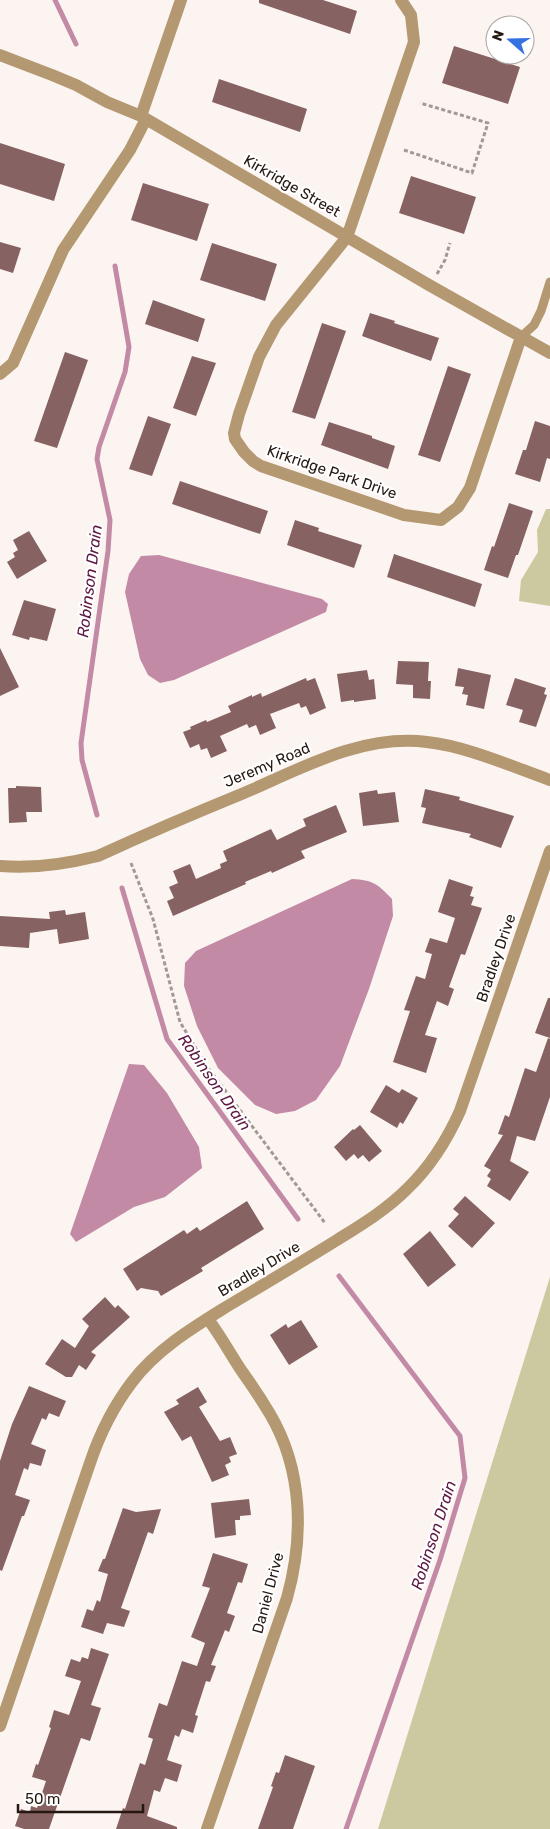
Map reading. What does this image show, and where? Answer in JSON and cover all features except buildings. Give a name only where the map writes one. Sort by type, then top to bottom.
[{"type":"street","points":[[0,374],[13,363],[63,250],[130,150],[144,118],[181,0]]},
{"type":"street","name":"Kirkridge Park Drive","points":[[401,0],[411,16],[414,42],[347,237],[276,325],[259,358],[239,414],[234,433],[235,438],[244,452],[261,466],[404,514],[441,520],[458,507],[470,488],[522,337]]},
{"type":"street","name":"Kirkridge Street","points":[[4,58],[52,75],[144,118],[550,353]]},
{"type":"street","name":"Jeremy Road","points":[[0,866],[42,866],[98,856],[321,759],[360,746],[388,741],[450,745],[550,780]]},
{"type":"street","name":"Bradley Drive","points":[[0,1726],[101,1432],[110,1414],[132,1382],[171,1344],[390,1205],[408,1188],[440,1150],[450,1134],[460,1111],[550,851]]},
{"type":"street","name":"Daniel Drive","points":[[207,1829],[287,1598],[296,1559],[298,1523],[296,1486],[281,1436],[271,1415],[208,1319]]},
{"type":"lane","points":[[522,337],[534,325],[541,311],[550,282]]},
{"type":"path","points":[[404,150],[472,173],[488,122],[420,103]]},
{"type":"path","points":[[436,274],[444,260],[450,243]]},
{"type":"path","points":[[131,863],[153,919],[180,1022],[206,1065],[325,1223]]},
{"type":"shaded area","points":[[546,509],[550,509],[550,606],[519,601],[521,580],[538,552],[537,530]]},
{"type":"shaded area","points":[[159,555],[322,599],[328,604],[326,612],[174,680],[160,683],[148,675],[140,659],[125,592],[129,574],[141,556]]},
{"type":"shaded area","points":[[352,879],[365,880],[383,890],[392,899],[393,916],[369,989],[340,1066],[316,1100],[295,1111],[276,1114],[255,1105],[218,1068],[197,1026],[184,986],[185,963],[196,951]]},
{"type":"shaded area","points":[[129,1064],[144,1065],[167,1093],[199,1147],[202,1168],[165,1197],[134,1207],[76,1242],[70,1234]]},
{"type":"shaded area","points":[[550,1277],[550,1829],[378,1829]]},
{"type":"waterway","name":"Robinson Drain","points":[[55,0],[76,44]]},
{"type":"waterway","name":"Robinson Drain","points":[[97,815],[82,760],[81,743],[108,551],[110,520],[97,459],[99,447],[125,372],[129,347],[115,266]]},
{"type":"waterway","name":"Robinson Drain","points":[[122,888],[167,1039],[298,1219]]},
{"type":"waterway","name":"Robinson Drain","points":[[339,1276],[460,1436],[465,1478],[440,1560],[346,1829]]}]
